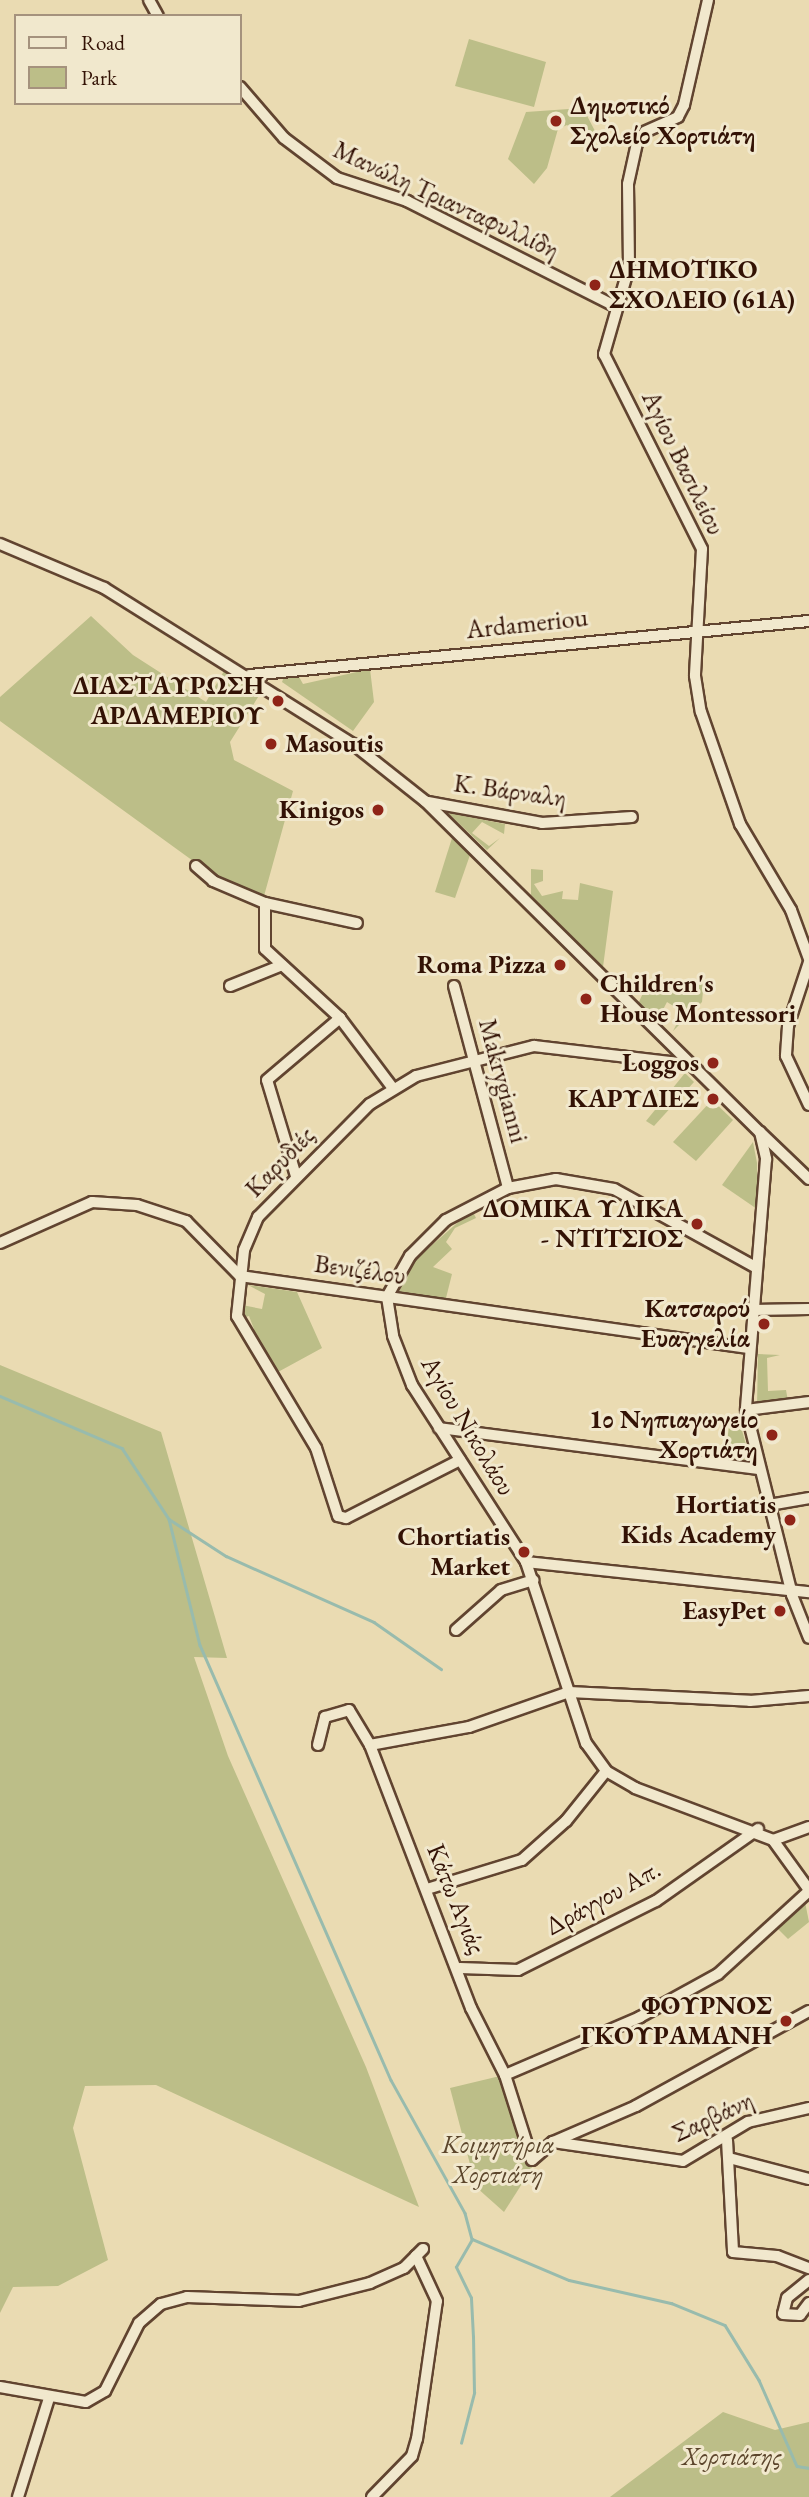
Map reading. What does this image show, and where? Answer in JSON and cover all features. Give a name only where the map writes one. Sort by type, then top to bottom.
[{"type":"street","name":"Αγίου Βασιλείου","points":[[708,0],[684,105],[678,117],[645,132],[638,143],[628,184],[629,267],[617,307],[606,362],[702,549],[695,676],[715,765],[809,960],[788,1027],[786,1056],[805,1086],[809,1105]]},
{"type":"street","name":"Μανώλη Τριανταφυλλίδη","points":[[242,89],[284,138],[337,178],[407,201],[617,307]]},
{"type":"street","points":[[0,544],[104,588],[250,675],[340,734],[425,801],[687,1064],[809,1179]]},
{"type":"street","name":"Ardameriou","points":[[250,675],[809,621]]},
{"type":"street","name":"Κ. Βάρναλη","points":[[425,801],[542,823],[632,817]]},
{"type":"street","points":[[196,866],[213,881],[265,902],[357,923]]},
{"type":"street","points":[[265,902],[265,949],[340,1018],[392,1087]]},
{"type":"street","points":[[230,986],[282,965]]},
{"type":"street","name":"Makrygianni","points":[[454,986],[508,1188]]},
{"type":"street","points":[[296,1176],[267,1080],[340,1018]]},
{"type":"street","name":"Καρυδιές","points":[[460,1460],[345,1518],[338,1516],[316,1448],[237,1316],[240,1276],[258,1217],[296,1176],[392,1087],[475,1059],[534,1046],[687,1064]]},
{"type":"street","points":[[760,1132],[766,1158],[748,1348],[746,1410],[792,1595],[809,1638]]},
{"type":"street","points":[[387,1297],[395,1275],[437,1228],[508,1188],[556,1179],[604,1185],[757,1268]]},
{"type":"street","points":[[0,1243],[92,1202],[136,1205],[187,1221],[240,1276]]},
{"type":"street","name":"Βενιζέλου","points":[[240,1276],[748,1348]]},
{"type":"street","name":"Αγίου Νικολάου","points":[[387,1297],[399,1355],[439,1428],[526,1562],[586,1744],[606,1771],[666,1800],[758,1829],[773,1840],[809,1890]]},
{"type":"street","points":[[752,1310],[809,1309]]},
{"type":"street","points":[[746,1410],[809,1402]]},
{"type":"street","points":[[439,1428],[759,1469]]},
{"type":"street","points":[[769,1505],[809,1498]]},
{"type":"street","points":[[526,1562],[792,1595],[809,1592]]},
{"type":"street","points":[[456,1630],[501,1590],[533,1580]]},
{"type":"street","points":[[370,1745],[469,1727],[569,1692],[750,1702],[809,1696]]},
{"type":"street","name":"Κάτω Αγιάς","points":[[318,1745],[325,1717],[349,1710],[370,1745],[460,1968],[475,2018],[505,2075],[531,2160],[553,2142]]},
{"type":"street","points":[[427,1889],[522,1860],[606,1771]]},
{"type":"street","points":[[773,1840],[809,1827]]},
{"type":"street","name":"Δράγγου Απ.","points":[[460,1968],[518,1970],[656,1901],[758,1829]]},
{"type":"street","points":[[505,2075],[640,2017],[718,1974],[809,1890]]},
{"type":"street","points":[[553,2142],[636,2106],[809,2011]]},
{"type":"street","name":"Σαρβάνη","points":[[553,2142],[678,2161],[727,2140],[748,2122],[809,2108]]},
{"type":"street","points":[[727,2140],[729,2158],[725,2194],[733,2252],[778,2256],[809,2268]]},
{"type":"street","points":[[729,2158],[809,2179]]},
{"type":"street","points":[[0,2387],[49,2398],[86,2402],[105,2391],[143,2317],[172,2299],[299,2301],[370,2283],[419,2252],[437,2301],[417,2439],[412,2455],[372,2497]]},
{"type":"street","points":[[809,2280],[787,2298],[783,2314],[800,2315],[809,2304]]},
{"type":"street","points":[[19,2497],[49,2398]]},
{"type":"green space","points":[[469,39],[546,62],[534,107],[455,86]]},
{"type":"green space","points":[[583,108],[595,131],[584,137],[567,125],[558,129],[547,168],[534,184],[508,159],[526,112]]},
{"type":"green space","points":[[91,616],[133,655],[206,702],[224,671],[298,714],[260,694],[230,742],[234,760],[293,791],[264,896],[218,879],[0,721],[0,697]]},
{"type":"green space","points":[[370,669],[374,702],[353,731],[282,682],[284,677],[298,675],[303,684]]},
{"type":"green space","points":[[448,813],[505,824],[504,834],[482,822],[472,833],[489,846],[500,838],[487,850]]},
{"type":"green space","points":[[452,838],[470,855],[455,898],[435,892]]},
{"type":"green space","points":[[531,869],[543,870],[543,881],[534,884],[542,896],[563,891],[562,899],[578,900],[580,883],[613,891],[603,967],[531,895]]},
{"type":"green space","points":[[649,980],[704,980],[702,1002],[673,1031],[683,1012],[667,1002],[656,1023],[638,1004]]},
{"type":"green space","points":[[685,1073],[694,1082],[654,1126],[646,1121]]},
{"type":"green space","points":[[712,1100],[733,1120],[696,1161],[673,1142]]},
{"type":"green space","points":[[753,1142],[757,1163],[757,1209],[722,1185]]},
{"type":"green space","points":[[472,1210],[476,1218],[455,1228],[446,1242],[452,1249],[433,1267],[452,1274],[445,1302],[399,1293],[407,1267]]},
{"type":"green space","points":[[248,1285],[297,1292],[322,1348],[278,1372],[248,1332],[254,1329],[249,1316],[242,1318],[242,1305],[262,1309],[265,1294]]},
{"type":"green space","points":[[758,1354],[780,1355],[767,1358],[768,1391],[786,1390],[788,1401],[757,1406]]},
{"type":"green space","points":[[0,1365],[161,1432],[227,1658],[194,1657],[228,1756],[366,2067],[419,2207],[156,2085],[85,2086],[73,2128],[108,2260],[58,2286],[13,2287],[0,2313]]},
{"type":"green space","points":[[729,1427],[741,1427],[751,1462],[724,1462]]},
{"type":"green space","points":[[804,1897],[809,1922],[788,1939],[773,1924]]},
{"type":"green space","name":"Κοιμητήρια Χορτιάτη","points":[[500,2076],[532,2168],[504,2212],[476,2187],[450,2088]]},
{"type":"green space","name":"Χορτιάτης","points":[[723,2412],[775,2430],[809,2422],[809,2497],[610,2497]]},
{"type":"waterway","points":[[0,1396],[122,1448],[169,1519],[226,1556],[374,1622],[441,1669]]},
{"type":"waterway","points":[[169,1519],[200,1645],[391,2080],[465,2213],[472,2239],[569,2280],[671,2303],[725,2325],[759,2380],[797,2466],[809,2468]]},
{"type":"waterway","points":[[461,2443],[474,2393],[473,2337],[471,2298],[456,2267],[472,2239]]},
{"type":"place","name":"Δημοτικό Σχολείο Χορτιάτη","points":[[556,121]]},
{"type":"place","name":"ΔΗΜΟΤΙΚΟ ΣΧΟΛΕΙΟ (61Α)","points":[[595,285]]},
{"type":"place","name":"ΔΙΑΣΤΑΥΡΩΣΗ ΑΡΔΑΜΕΡΙΟΥ","points":[[278,701]]},
{"type":"place","name":"Masoutis","points":[[271,744]]},
{"type":"place","name":"Kinigos","points":[[378,810]]},
{"type":"place","name":"Roma Pizza","points":[[560,965]]},
{"type":"place","name":"Children's House Montessori","points":[[586,999]]},
{"type":"place","name":"Loggos","points":[[713,1063]]},
{"type":"place","name":"ΚΑΡΥΔΙΕΣ","points":[[713,1099]]},
{"type":"place","name":"ΔΟΜΙΚΑ ΥΛΙΚΑ - ΝΤΙΤΣΙΟΣ","points":[[697,1224]]},
{"type":"place","name":"Κατσαρού Ευαγγελία","points":[[764,1324]]},
{"type":"place","name":"1ο Νηπιαγωγείο Χορτιάτη","points":[[772,1435]]},
{"type":"place","name":"Hortiatis Kids Academy","points":[[790,1520]]},
{"type":"place","name":"Chortiatis Market","points":[[524,1552]]},
{"type":"place","name":"EasyPet","points":[[780,1611]]},
{"type":"place","name":"ΦΟΥΡΝΟΣ ΓΚΟΥΡΑΜΑΝΗ","points":[[786,2021]]}]
